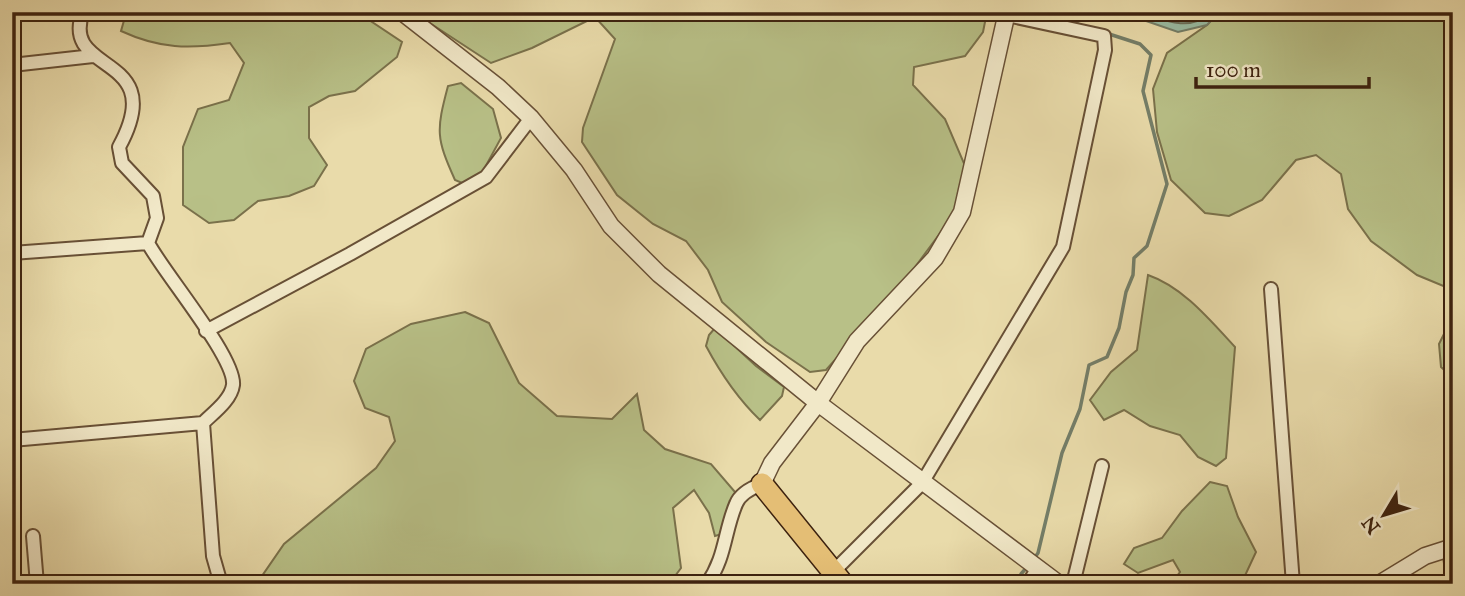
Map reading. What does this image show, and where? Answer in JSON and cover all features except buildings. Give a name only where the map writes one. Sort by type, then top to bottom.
[{"type":"main road","points":[[762,484],[836,581]]},
{"type":"street","points":[[12,440],[203,423],[228,397],[233,384],[225,360],[148,243],[157,218],[153,196],[122,163],[119,147],[131,125],[134,100],[127,81],[111,65],[93,56],[81,42],[79,23],[83,12]]},
{"type":"street","points":[[402,12],[498,87],[531,118],[574,170],[611,226],[659,274],[818,403],[1059,584]]},
{"type":"street","points":[[707,584],[723,553],[736,502],[748,489],[762,484],[772,463],[818,403],[857,341],[935,258],[962,212],[1007,14],[1104,36],[1105,50],[1063,247],[922,483],[836,581]]},
{"type":"street","points":[[12,65],[93,56]]},
{"type":"street","points":[[206,331],[362,248],[486,177],[531,118]]},
{"type":"street","points":[[12,253],[148,243]]},
{"type":"street","points":[[1271,289],[1293,584]]},
{"type":"street","points":[[203,423],[213,556],[221,584]]},
{"type":"street","points":[[1073,584],[1102,466]]},
{"type":"street","points":[[33,536],[37,584]]},
{"type":"street","points":[[1379,584],[1425,555],[1451,547],[1453,579]]},
{"type":"street","points":[[1028,584],[1037,569]]},
{"type":"shaded area","points":[[146,12],[357,12],[402,42],[397,57],[355,91],[329,96],[309,107],[309,138],[327,165],[314,186],[289,196],[258,201],[234,220],[209,223],[183,205],[183,147],[198,109],[229,100],[244,63],[230,43],[175,46],[149,41],[121,31],[125,17]]},
{"type":"shaded area","points":[[413,12],[987,12],[983,32],[965,56],[914,67],[913,85],[945,119],[966,168],[958,209],[901,286],[826,370],[810,372],[766,342],[722,302],[708,270],[686,241],[653,224],[617,195],[582,142],[583,128],[615,39],[595,17],[532,48],[491,63]]},
{"type":"shaded area","points":[[1219,12],[1453,12],[1453,290],[1417,275],[1371,241],[1348,209],[1341,174],[1316,155],[1296,160],[1262,200],[1229,216],[1205,213],[1171,180],[1157,132],[1153,89],[1167,53],[1207,25]]},
{"type":"shaded area","points":[[461,83],[493,109],[501,138],[482,173],[467,185],[455,180],[444,154],[440,134],[441,114],[448,86]]},
{"type":"shaded area","points":[[1148,275],[1161,280],[1184,296],[1235,347],[1226,458],[1216,466],[1198,457],[1180,435],[1150,426],[1124,410],[1104,420],[1090,400],[1111,372],[1137,350]]},
{"type":"shaded area","points":[[465,312],[489,323],[519,383],[557,416],[612,419],[637,394],[644,430],[665,449],[711,464],[735,492],[722,534],[715,536],[709,513],[694,490],[673,508],[681,568],[669,584],[270,584],[262,576],[284,544],[376,468],[395,441],[389,417],[365,408],[354,381],[366,349],[411,324]]},
{"type":"shaded area","points":[[1453,316],[1453,342],[1448,354],[1453,360],[1453,378],[1441,367],[1439,344]]},
{"type":"shaded area","points":[[715,328],[756,366],[784,387],[782,396],[760,420],[730,385],[706,346],[709,335]]},
{"type":"shaded area","points":[[1210,482],[1227,486],[1238,517],[1256,552],[1242,582],[1171,584],[1180,572],[1173,560],[1138,573],[1124,564],[1134,548],[1162,538],[1182,511]]},
{"type":"water","points":[[1120,12],[1219,12],[1207,25],[1178,32]]},
{"type":"waterway","points":[[1040,12],[1078,24]]},
{"type":"waterway","points":[[1033,560],[1038,553],[1062,453],[1080,409],[1089,365],[1107,357],[1119,328],[1126,292],[1133,275],[1134,258],[1147,246],[1167,184],[1143,91],[1151,55],[1140,44],[1106,33]]},
{"type":"waterway","points":[[1020,584],[1021,574],[1028,566]]}]
